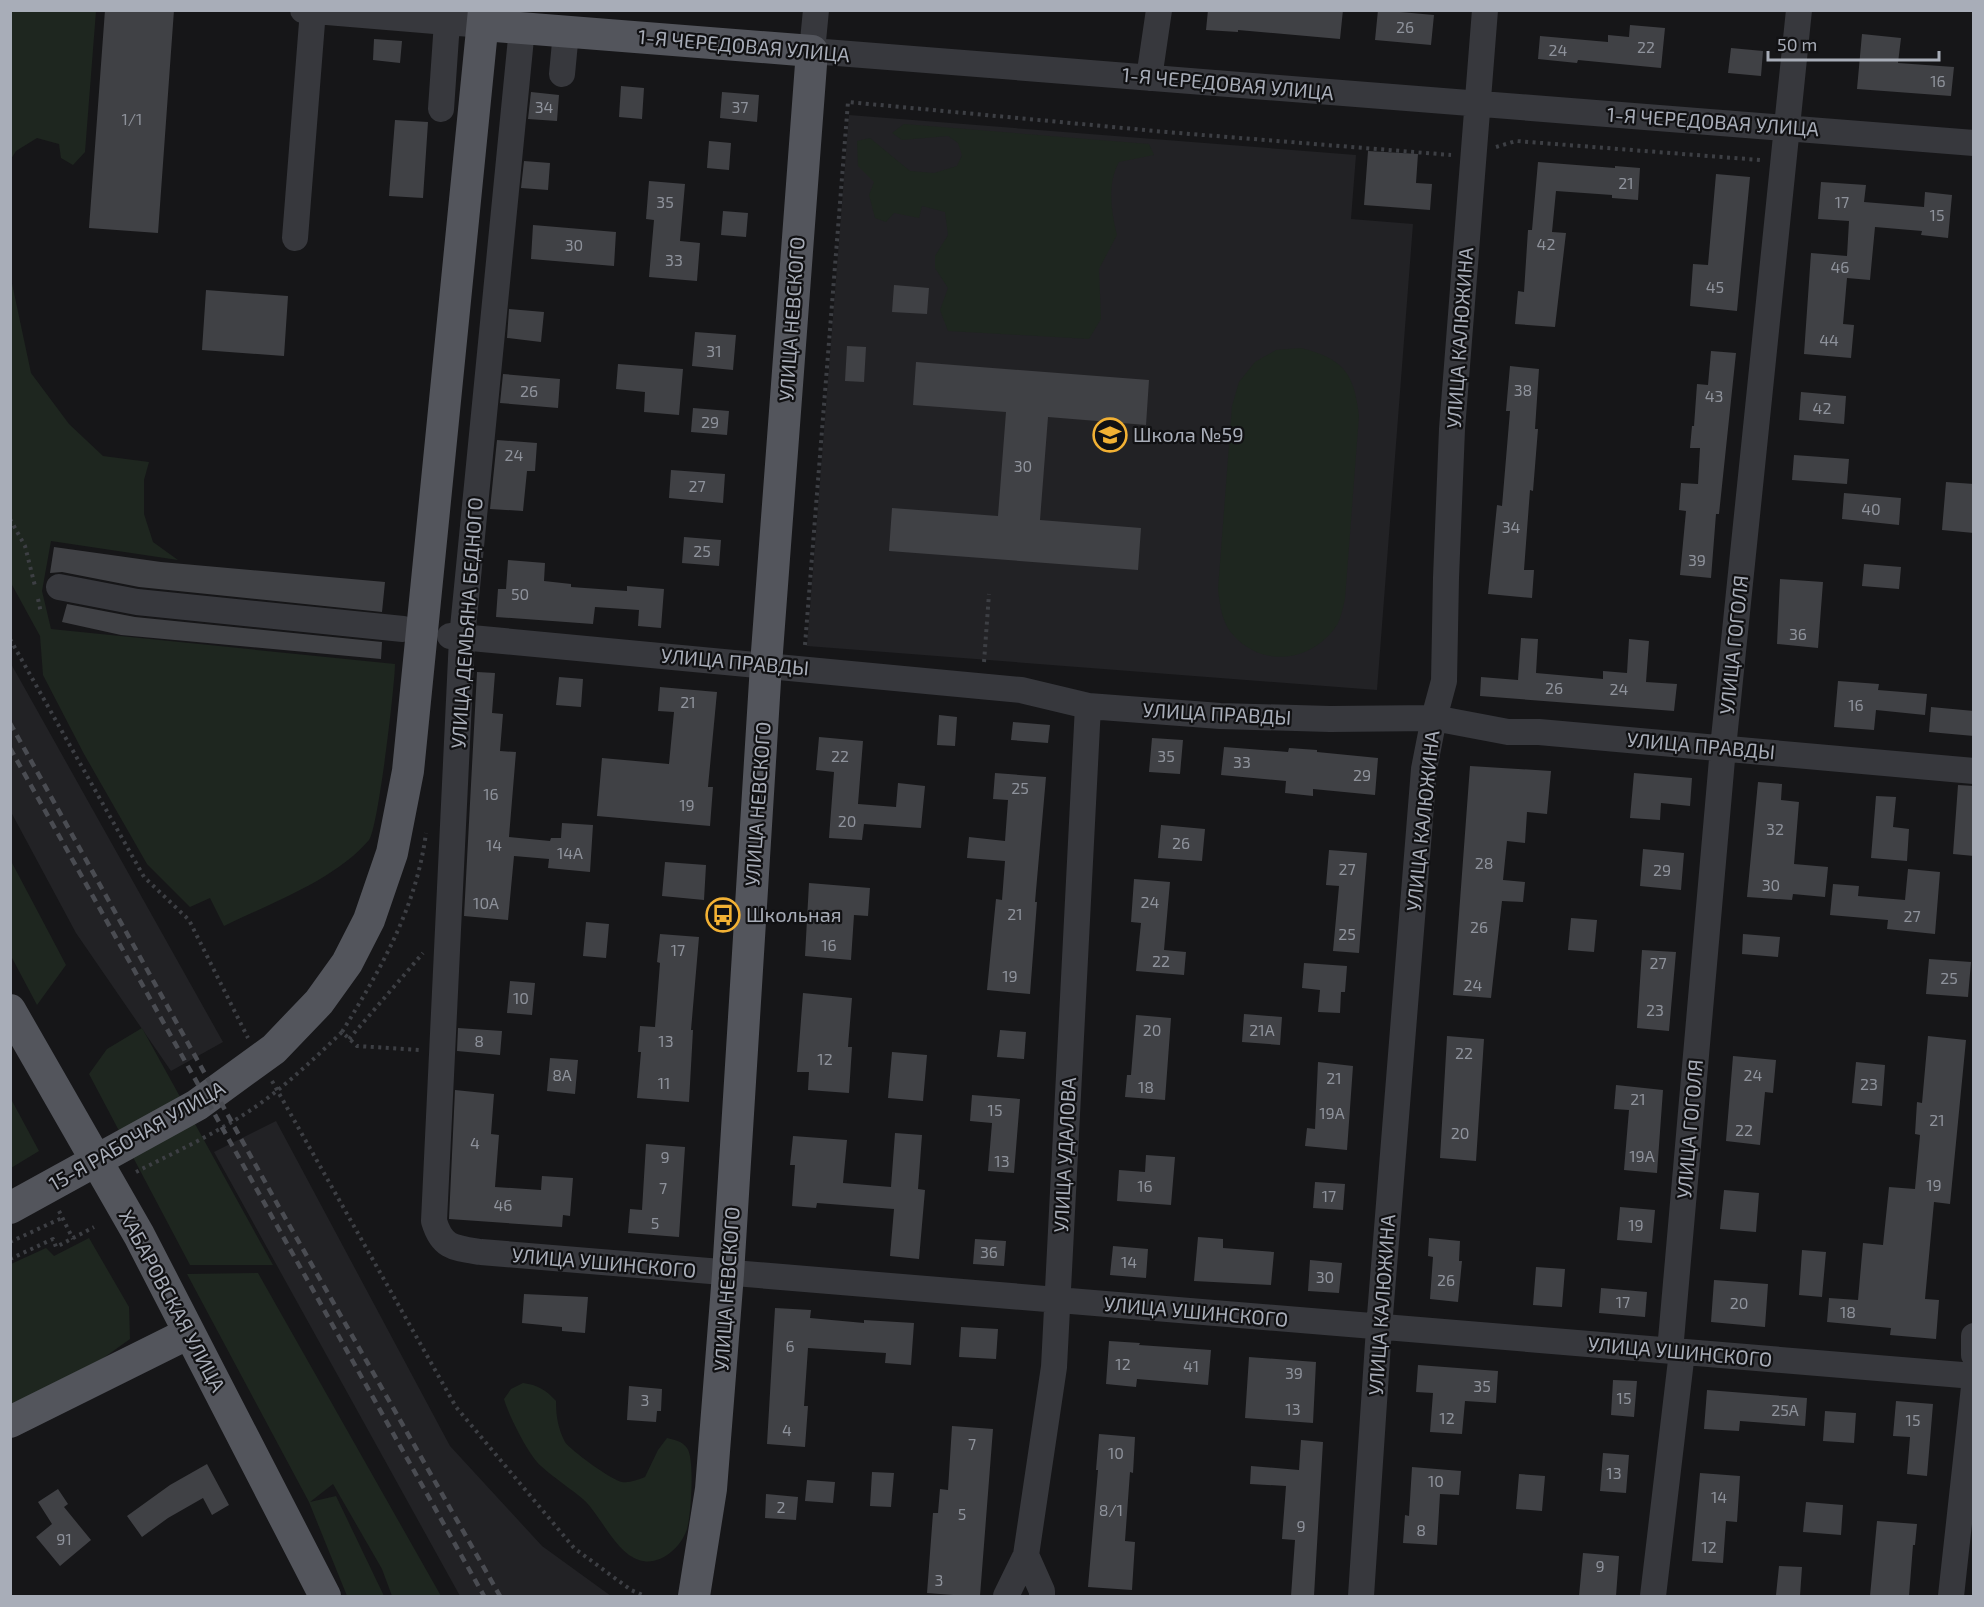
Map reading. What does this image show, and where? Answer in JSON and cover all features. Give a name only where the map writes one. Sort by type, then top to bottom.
[{"type":"main road","name":"1-Я ЧЕРЕДОВАЯ УЛИЦА","points":[[484,18],[522,28],[812,51]]},
{"type":"main road","name":"УЛИЦА ДЕМЬЯНА БЕДНОГО","points":[[425,601],[484,18]]},
{"type":"main road","name":"УЛИЦА НЕВСКОГО","points":[[694,1596],[711,1489],[728,1274],[766,665],[812,51]]},
{"type":"main road","name":"15-Я РАБОЧАЯ УЛИЦА","points":[[10,1208],[197,1105],[274,1050],[319,1002],[347,963],[369,921],[392,854],[408,771],[425,601]]},
{"type":"main road","name":"ХАБАРОВСКАЯ УЛИЦА","points":[[10,1010],[133,1225],[325,1596]]},
{"type":"main road","points":[[10,1422],[189,1333]]},
{"type":"street","points":[[303,10],[447,22],[484,18]]},
{"type":"street","name":"УЛИЦА НЕВСКОГО","points":[[812,51],[816,10]]},
{"type":"street","points":[[1149,78],[1159,10]]},
{"type":"street","name":"УЛИЦА КАЛЮЖИНА","points":[[1361,1596],[1379,1328],[1424,769],[1444,671],[1452,429],[1485,10]]},
{"type":"street","name":"УЛИЦА ГОГОЛЯ","points":[[1653,1596],[1676,1352],[1723,748],[1799,10]]},
{"type":"street","points":[[295,238],[313,11]]},
{"type":"street","points":[[441,109],[447,22]]},
{"type":"street","name":"УЛИЦА ДЕМЬЯНА БЕДНОГО","points":[[434,1221],[443,1051],[456,637],[522,28]]},
{"type":"street","points":[[562,74],[566,32]]},
{"type":"street","name":"1-Я ЧЕРЕДОВАЯ УЛИЦА","points":[[812,51],[1974,143]]},
{"type":"street","points":[[59,587],[137,602],[403,628]]},
{"type":"street","name":"УЛИЦА ПРАВДЫ","points":[[456,637],[1021,690],[1088,706],[1220,716],[1434,718],[1508,732],[1539,732],[1974,771]]},
{"type":"street","name":"УЛИЦА УДАЛОВА","points":[[1006,1596],[1026,1555],[1054,1367],[1088,706]]},
{"type":"street","name":"УЛИЦА УШИНСКОГО","points":[[434,1221],[438,1235],[446,1244],[460,1249],[728,1274],[1974,1376]]},
{"type":"street","points":[[1974,1336],[1974,1355]]},
{"type":"street","points":[[1951,1596],[1974,1387]]},
{"type":"street","points":[[1026,1555],[1042,1591],[1042,1596]]},
{"type":"path","points":[[805,651],[848,102],[1166,132],[1463,156],[1516,141],[1785,162]]},
{"type":"path","points":[[10,519],[25,546],[41,613]]},
{"type":"path","points":[[984,667],[989,594]]},
{"type":"path","points":[[10,639],[144,877],[189,920],[250,1044]]},
{"type":"path","points":[[426,949],[350,1039],[357,1046],[443,1051]]},
{"type":"path","points":[[268,1075],[456,1407],[574,1548],[631,1590],[645,1596]]},
{"type":"path","points":[[10,1242],[62,1218],[73,1239]]},
{"type":"path","points":[[10,1259],[52,1239],[56,1247],[94,1227]]},
{"type":"shaded area","points":[[11,10],[96,11],[85,152],[73,165],[61,158],[59,144],[37,138],[16,151],[11,159]]},
{"type":"shaded area","name":"Школа №59","points":[[849,115],[1356,155],[1351,219],[1413,224],[1377,690],[807,646]]},
{"type":"shaded area","points":[[904,124],[1149,144],[1154,155],[1119,162],[1115,170],[1111,198],[1117,235],[1099,269],[1101,319],[1089,339],[948,331],[940,310],[948,288],[935,268],[935,256],[948,235],[945,212],[922,206],[919,218],[894,213],[886,222],[875,218],[869,195],[874,182],[858,166],[857,141],[870,138],[910,171],[934,173],[957,166],[962,155],[958,143],[948,136],[902,140],[892,133]]},
{"type":"shaded area","points":[[10,274],[31,373],[69,424],[103,456],[149,462],[144,480],[144,514],[153,542],[178,560],[51,541],[42,591],[51,629],[395,664],[381,785],[369,840],[339,867],[321,879],[224,926],[210,898],[190,907],[147,864],[84,754],[43,675],[40,636],[11,583]]},
{"type":"shaded area","points":[[1301,348],[1327,357],[1344,370],[1350,378],[1357,401],[1359,416],[1345,599],[1337,625],[1315,647],[1302,653],[1274,657],[1246,646],[1230,631],[1222,614],[1218,589],[1232,406],[1239,382],[1255,362],[1276,350]]},
{"type":"shaded area","points":[[10,662],[223,1042],[171,1071],[76,933],[11,812]]},
{"type":"shaded area","points":[[11,861],[66,965],[37,1005],[11,956]]},
{"type":"shaded area","points":[[142,1028],[273,1265],[190,1265],[89,1074],[107,1049]]},
{"type":"shaded area","points":[[11,1099],[39,1151],[10,1168]]},
{"type":"shaded area","points":[[276,1121],[450,1446],[542,1546],[611,1596],[460,1596],[214,1152]]},
{"type":"shaded area","points":[[89,1238],[129,1307],[130,1339],[88,1369],[11,1408],[11,1264],[46,1248],[54,1256]]},
{"type":"shaded area","points":[[258,1273],[441,1596],[392,1596],[382,1569],[333,1484],[310,1502],[336,1496],[384,1596],[347,1596],[309,1502],[187,1274]]},
{"type":"shaded area","points":[[523,1383],[545,1391],[556,1401],[558,1422],[565,1442],[592,1465],[622,1482],[645,1477],[658,1450],[667,1438],[678,1441],[687,1448],[691,1463],[690,1512],[684,1536],[674,1549],[654,1561],[639,1560],[631,1556],[616,1542],[584,1500],[536,1461],[520,1434],[504,1399],[511,1389]]},
{"type":"building","points":[[105,10],[174,10],[158,233],[89,228]]},
{"type":"building","points":[[1208,10],[1343,10],[1340,39],[1238,30],[1238,32],[1206,30]]},
{"type":"building","points":[[1378,10],[1434,15],[1431,45],[1375,40]]},
{"type":"building","points":[[1630,25],[1665,28],[1661,68],[1578,60],[1577,63],[1538,59],[1540,36],[1608,42],[1608,35],[1629,37]]},
{"type":"building","points":[[1862,34],[1901,38],[1898,63],[1954,67],[1951,96],[1857,89]]},
{"type":"building","points":[[374,39],[402,41],[400,63],[373,60]]},
{"type":"building","points":[[1731,48],[1763,51],[1761,76],[1728,73]]},
{"type":"building","points":[[621,86],[644,88],[642,119],[619,117]]},
{"type":"building","points":[[531,92],[559,95],[557,121],[528,119]]},
{"type":"building","points":[[722,92],[759,95],[757,122],[720,118]]},
{"type":"building","points":[[395,120],[428,122],[423,198],[389,196]]},
{"type":"building","points":[[709,141],[731,143],[729,170],[707,168]]},
{"type":"building","points":[[1368,151],[1418,154],[1416,183],[1432,184],[1430,210],[1364,205]]},
{"type":"building","points":[[524,161],[550,163],[548,190],[521,188]]},
{"type":"building","points":[[1538,162],[1640,168],[1638,200],[1612,198],[1612,195],[1556,191],[1552,232],[1566,233],[1555,327],[1515,324],[1518,291],[1524,292],[1528,230],[1532,230]]},
{"type":"building","points":[[1716,174],[1750,177],[1737,311],[1690,306],[1693,264],[1708,265]]},
{"type":"building","points":[[649,181],[685,184],[680,241],[700,243],[697,281],[649,277],[654,220],[646,219]]},
{"type":"building","points":[[1821,182],[1866,185],[1864,202],[1924,207],[1925,192],[1952,195],[1948,238],[1921,235],[1922,231],[1875,227],[1870,280],[1847,278],[1843,324],[1854,325],[1851,358],[1804,354],[1811,253],[1847,256],[1849,221],[1818,219]]},
{"type":"building","points":[[723,211],[748,213],[746,237],[721,235]]},
{"type":"building","points":[[533,225],[616,232],[614,266],[531,259]]},
{"type":"building","points":[[894,285],[929,288],[927,314],[892,312]]},
{"type":"building","points":[[206,290],[288,296],[284,356],[202,350]]},
{"type":"building","points":[[509,309],[544,312],[541,342],[507,338]]},
{"type":"building","points":[[695,332],[736,335],[733,370],[692,366]]},
{"type":"building","points":[[847,346],[866,347],[864,382],[845,381]]},
{"type":"building","points":[[1711,351],[1736,353],[1719,514],[1716,514],[1711,578],[1680,575],[1686,511],[1679,510],[1681,483],[1698,484],[1700,448],[1690,448],[1692,426],[1694,426],[1697,384],[1708,385]]},
{"type":"building","points":[[916,362],[1149,380],[1146,425],[1048,417],[1040,520],[1141,528],[1138,570],[889,551],[892,508],[998,516],[1006,412],[913,405]]},
{"type":"building","points":[[618,364],[683,369],[679,415],[644,412],[645,392],[616,389]]},
{"type":"building","points":[[1510,366],[1539,369],[1535,429],[1538,429],[1533,491],[1530,490],[1524,570],[1534,570],[1532,598],[1488,594],[1497,505],[1502,506],[1510,411],[1506,411]]},
{"type":"building","points":[[503,374],[560,379],[558,408],[500,403]]},
{"type":"building","points":[[1801,392],[1846,396],[1844,424],[1799,420]]},
{"type":"building","points":[[693,408],[729,411],[727,435],[691,432]]},
{"type":"building","points":[[497,440],[537,443],[535,471],[527,471],[523,511],[490,509]]},
{"type":"building","points":[[1794,455],[1849,459],[1847,484],[1792,480]]},
{"type":"building","points":[[671,470],[725,474],[723,503],[669,498]]},
{"type":"building","points":[[1946,482],[1974,484],[1974,533],[1942,530]]},
{"type":"building","points":[[1844,493],[1901,498],[1899,525],[1842,519]]},
{"type":"building","points":[[684,537],[721,540],[719,566],[682,563]]},
{"type":"building","points":[[54,547],[161,562],[385,582],[382,612],[139,587],[62,572],[50,573]]},
{"type":"building","points":[[508,560],[545,563],[544,581],[571,584],[571,587],[627,591],[627,586],[664,589],[661,628],[638,626],[639,610],[595,607],[593,624],[496,617],[498,589],[506,589]]},
{"type":"building","points":[[1864,564],[1901,567],[1899,589],[1862,586]]},
{"type":"building","points":[[1780,579],[1823,582],[1818,648],[1777,644]]},
{"type":"building","points":[[67,604],[135,617],[382,642],[381,659],[121,635],[62,622]]},
{"type":"building","points":[[1521,638],[1538,639],[1536,673],[1603,679],[1603,671],[1627,673],[1629,639],[1649,641],[1646,682],[1677,684],[1674,711],[1480,696],[1481,677],[1518,680]]},
{"type":"building","points":[[477,672],[495,673],[492,713],[503,714],[500,751],[516,752],[509,837],[550,841],[551,838],[561,838],[562,823],[593,825],[590,872],[548,868],[549,859],[514,856],[508,920],[464,916]]},
{"type":"building","points":[[559,677],[583,679],[581,707],[556,705]]},
{"type":"building","points":[[1838,681],[1879,684],[1878,690],[1927,694],[1925,715],[1876,710],[1874,730],[1834,727]]},
{"type":"building","points":[[660,687],[717,692],[708,787],[713,787],[710,826],[597,816],[602,758],[669,764],[674,712],[658,711]]},
{"type":"building","points":[[1931,707],[1974,711],[1974,736],[1929,732]]},
{"type":"building","points":[[939,715],[957,717],[955,746],[937,745]]},
{"type":"building","points":[[1013,722],[1050,725],[1048,743],[1011,740]]},
{"type":"building","points":[[819,737],[863,741],[858,804],[896,807],[898,783],[925,786],[921,828],[864,824],[862,840],[829,838],[834,772],[816,770]]},
{"type":"building","points":[[1152,738],[1183,740],[1180,774],[1149,772]]},
{"type":"building","points":[[1224,747],[1288,752],[1289,748],[1317,750],[1317,752],[1378,758],[1375,795],[1313,789],[1313,796],[1285,793],[1286,781],[1221,775]]},
{"type":"building","points":[[1470,766],[1551,771],[1547,814],[1527,812],[1525,843],[1507,841],[1503,880],[1525,882],[1523,902],[1502,901],[1491,998],[1453,995]]},
{"type":"building","points":[[995,773],[1046,777],[1030,994],[987,990],[996,899],[1002,900],[1005,861],[967,858],[969,837],[1005,841],[1008,800],[993,799]]},
{"type":"building","points":[[1634,773],[1692,778],[1690,806],[1661,803],[1660,820],[1630,818]]},
{"type":"building","points":[[1758,782],[1782,784],[1781,800],[1799,802],[1794,864],[1828,867],[1825,897],[1793,894],[1792,900],[1747,897]]},
{"type":"building","points":[[1958,785],[1974,786],[1974,856],[1953,854]]},
{"type":"building","points":[[1876,796],[1896,797],[1893,827],[1909,829],[1907,861],[1871,858]]},
{"type":"building","points":[[1161,825],[1205,829],[1202,861],[1158,858]]},
{"type":"building","points":[[1643,849],[1684,853],[1681,890],[1640,886]]},
{"type":"building","points":[[1329,850],[1367,853],[1359,953],[1333,951],[1339,886],[1326,885]]},
{"type":"building","points":[[665,862],[706,865],[704,900],[662,896]]},
{"type":"building","points":[[1908,869],[1940,872],[1935,934],[1887,929],[1888,920],[1830,915],[1833,884],[1859,886],[1858,896],[1905,900]]},
{"type":"building","points":[[1134,879],[1170,882],[1164,950],[1186,952],[1184,975],[1136,971],[1141,923],[1131,922]]},
{"type":"building","points":[[809,883],[870,888],[868,916],[854,915],[851,960],[805,956]]},
{"type":"building","points":[[1571,918],[1597,920],[1594,952],[1568,950]]},
{"type":"building","points":[[586,922],[609,924],[606,958],[583,956]]},
{"type":"building","points":[[660,934],[699,937],[691,1030],[693,1030],[689,1102],[637,1098],[641,1052],[638,1052],[640,1026],[655,1027]]},
{"type":"building","points":[[1743,934],[1780,937],[1778,957],[1742,954]]},
{"type":"building","points":[[1642,950],[1676,952],[1669,1031],[1637,1028]]},
{"type":"building","points":[[1929,959],[1971,962],[1968,997],[1926,994]]},
{"type":"building","points":[[1304,963],[1347,966],[1345,992],[1341,992],[1340,1013],[1318,1012],[1320,990],[1302,988]]},
{"type":"building","points":[[510,981],[535,983],[532,1015],[507,1013]]},
{"type":"building","points":[[803,993],[852,998],[848,1047],[852,1047],[849,1093],[808,1090],[809,1072],[797,1072]]},
{"type":"building","points":[[1244,1014],[1282,1017],[1280,1045],[1242,1042]]},
{"type":"building","points":[[1136,1015],[1171,1018],[1165,1100],[1125,1097],[1127,1075],[1131,1075]]},
{"type":"building","points":[[458,1028],[502,1031],[500,1055],[457,1051]]},
{"type":"building","points":[[1000,1030],[1026,1032],[1024,1059],[997,1057]]},
{"type":"building","points":[[1447,1036],[1484,1039],[1476,1161],[1440,1158]]},
{"type":"building","points":[[1928,1036],[1966,1040],[1950,1204],[1934,1202],[1925,1299],[1939,1300],[1936,1339],[1890,1335],[1891,1328],[1827,1322],[1829,1298],[1858,1300],[1863,1243],[1883,1245],[1889,1187],[1915,1189],[1920,1135],[1915,1134],[1917,1102],[1922,1103]]},
{"type":"building","points":[[892,1052],[927,1055],[923,1101],[888,1098]]},
{"type":"building","points":[[1733,1056],[1776,1060],[1773,1093],[1765,1092],[1760,1145],[1726,1141]]},
{"type":"building","points":[[550,1058],[578,1060],[575,1094],[547,1091]]},
{"type":"building","points":[[1318,1062],[1353,1066],[1347,1150],[1305,1146],[1307,1128],[1315,1129]]},
{"type":"building","points":[[1856,1062],[1885,1065],[1882,1106],[1852,1103]]},
{"type":"building","points":[[1616,1085],[1663,1090],[1657,1173],[1624,1170],[1629,1110],[1614,1109]]},
{"type":"building","points":[[455,1090],[494,1094],[491,1134],[499,1135],[495,1187],[541,1190],[542,1176],[573,1178],[570,1216],[563,1215],[562,1227],[449,1219]]},
{"type":"building","points":[[972,1095],[1020,1099],[1014,1173],[988,1171],[992,1123],[970,1121]]},
{"type":"building","points":[[895,1133],[922,1135],[918,1189],[925,1190],[919,1259],[890,1256],[894,1209],[817,1203],[816,1208],[792,1206],[795,1165],[790,1165],[793,1136],[847,1140],[843,1183],[891,1187]]},
{"type":"building","points":[[646,1144],[685,1147],[679,1237],[628,1233],[630,1209],[642,1210]]},
{"type":"building","points":[[1146,1155],[1175,1157],[1171,1205],[1117,1201],[1119,1170],[1145,1172]]},
{"type":"building","points":[[1315,1182],[1345,1184],[1343,1210],[1313,1208]]},
{"type":"building","points":[[1724,1190],[1759,1193],[1756,1232],[1720,1229]]},
{"type":"building","points":[[1620,1207],[1655,1210],[1652,1243],[1617,1240]]},
{"type":"building","points":[[1198,1237],[1223,1239],[1223,1248],[1274,1252],[1271,1285],[1194,1281]]},
{"type":"building","points":[[1429,1238],[1460,1241],[1459,1261],[1462,1261],[1458,1302],[1430,1299],[1433,1257],[1428,1256]]},
{"type":"building","points":[[975,1239],[1006,1241],[1004,1266],[973,1264]]},
{"type":"building","points":[[1113,1246],[1148,1249],[1146,1278],[1110,1275]]},
{"type":"building","points":[[1802,1250],[1826,1252],[1822,1297],[1799,1295]]},
{"type":"building","points":[[1310,1260],[1342,1263],[1339,1293],[1308,1291]]},
{"type":"building","points":[[1536,1267],[1565,1269],[1562,1307],[1533,1305]]},
{"type":"building","points":[[1714,1280],[1768,1284],[1765,1327],[1711,1322]]},
{"type":"building","points":[[1601,1288],[1647,1292],[1645,1317],[1599,1313]]},
{"type":"building","points":[[524,1294],[588,1297],[585,1333],[562,1331],[562,1327],[522,1323]]},
{"type":"building","points":[[775,1308],[811,1310],[810,1318],[864,1323],[864,1320],[914,1323],[911,1365],[885,1363],[886,1353],[808,1348],[804,1406],[808,1406],[805,1447],[767,1444]]},
{"type":"building","points":[[961,1327],[998,1329],[996,1359],[959,1357]]},
{"type":"building","points":[[1109,1341],[1211,1350],[1208,1385],[1137,1379],[1136,1387],[1106,1384]]},
{"type":"building","points":[[1249,1357],[1316,1362],[1313,1423],[1245,1418]]},
{"type":"building","points":[[1418,1365],[1498,1371],[1496,1403],[1465,1401],[1462,1434],[1430,1432],[1433,1393],[1416,1392]]},
{"type":"building","points":[[1613,1380],[1637,1381],[1634,1417],[1611,1415]]},
{"type":"building","points":[[629,1386],[662,1389],[661,1411],[657,1411],[656,1422],[627,1420]]},
{"type":"building","points":[[1707,1390],[1807,1398],[1805,1426],[1740,1421],[1739,1431],[1704,1429]]},
{"type":"building","points":[[1896,1401],[1933,1404],[1927,1476],[1907,1474],[1910,1437],[1893,1436]]},
{"type":"building","points":[[1825,1411],[1856,1413],[1854,1443],[1823,1441]]},
{"type":"building","points":[[952,1426],[993,1429],[980,1596],[927,1593],[933,1513],[938,1513],[940,1489],[948,1490]]},
{"type":"building","points":[[1099,1434],[1135,1437],[1125,1541],[1135,1542],[1132,1590],[1088,1587]]},
{"type":"building","points":[[1301,1440],[1323,1442],[1314,1596],[1291,1596],[1295,1540],[1282,1539],[1286,1486],[1250,1484],[1251,1466],[1299,1470]]},
{"type":"building","points":[[1603,1453],[1629,1455],[1626,1493],[1600,1491]]},
{"type":"building","points":[[207,1464],[229,1505],[212,1515],[203,1498],[168,1518],[142,1537],[127,1516],[170,1485]]},
{"type":"building","points":[[1412,1467],[1461,1471],[1459,1495],[1440,1494],[1437,1545],[1403,1543],[1405,1515],[1409,1516]]},
{"type":"building","points":[[872,1472],[894,1473],[891,1507],[870,1506]]},
{"type":"building","points":[[1700,1473],[1740,1476],[1737,1522],[1726,1521],[1723,1563],[1692,1561]]},
{"type":"building","points":[[1519,1474],[1545,1476],[1542,1511],[1516,1509]]},
{"type":"building","points":[[807,1480],[835,1482],[833,1503],[805,1501]]},
{"type":"building","points":[[58,1489],[68,1504],[64,1507],[91,1540],[60,1566],[36,1537],[52,1524],[38,1502]]},
{"type":"building","points":[[766,1494],[798,1497],[796,1520],[765,1518]]},
{"type":"building","points":[[1806,1502],[1843,1505],[1841,1535],[1803,1532]]},
{"type":"building","points":[[1877,1521],[1917,1524],[1909,1596],[1870,1596]]},
{"type":"building","points":[[1583,1553],[1619,1556],[1616,1596],[1579,1596]]},
{"type":"building","points":[[1779,1566],[1802,1567],[1800,1596],[1776,1595]]},
{"type":"railway","points":[[10,723],[279,1207],[500,1596]]},
{"type":"railway","points":[[10,748],[484,1596]]},
{"type":"place","name":"Школа №59","points":[[1110,435]]},
{"type":"place","name":"Школьная","points":[[723,915]]}]
